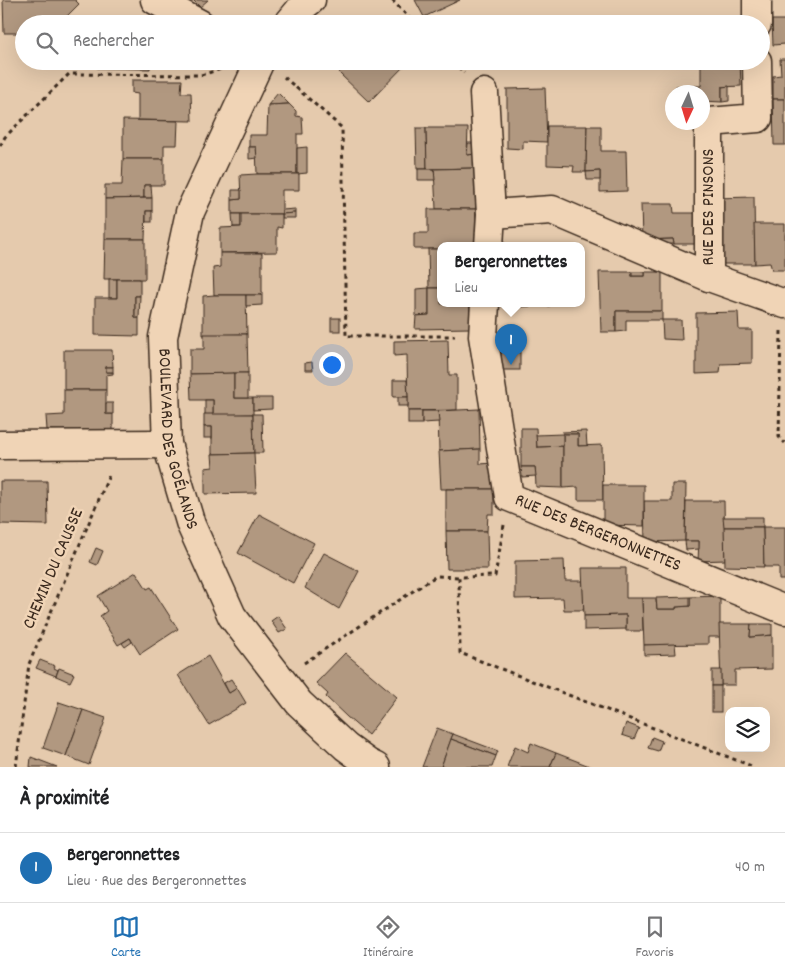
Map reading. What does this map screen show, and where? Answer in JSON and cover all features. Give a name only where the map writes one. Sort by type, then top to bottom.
[{"type":"street","points":[[156,0],[184,15]]},
{"type":"street","points":[[757,0],[757,15]]},
{"type":"street","name":"BOULEVARD DES GOÉLANDS","points":[[268,70],[190,212],[163,337],[167,444],[191,525],[232,616],[299,703],[346,747],[370,766]]},
{"type":"street","name":"RUE DES PINSONS","points":[[709,277],[709,122],[758,118],[757,70]]},
{"type":"street","points":[[484,93],[491,214],[489,242]]},
{"type":"street","points":[[491,214],[552,210],[709,277],[783,304]]},
{"type":"street","name":"RUE DES BERGERONNETTES","points":[[485,307],[483,336],[509,497],[785,610]]},
{"type":"street","points":[[0,445],[167,444]]},
{"type":"path","points":[[392,0],[406,15]]},
{"type":"path","points":[[0,146],[5,137],[69,74],[201,75],[218,70]]},
{"type":"path","points":[[274,70],[342,128],[346,336],[483,336]]},
{"type":"path","points":[[783,304],[779,438],[785,443]]},
{"type":"path","name":"CHEMIN DU CAUSSE","points":[[16,767],[29,664],[123,445]]},
{"type":"path","points":[[302,664],[436,576],[495,576],[509,497]]},
{"type":"path","points":[[459,577],[460,652],[754,767]]},
{"type":"building","points":[[3,0],[75,0],[79,4],[68,15],[15,15],[15,33],[4,33]]},
{"type":"building","points":[[193,0],[208,0],[200,7]]},
{"type":"building","points":[[415,0],[460,0],[428,15],[423,15]]},
{"type":"building","points":[[772,20],[785,20],[785,44],[773,45]]},
{"type":"building","points":[[780,59],[785,59],[785,99],[773,99],[773,76],[781,75]]},
{"type":"building","points":[[342,70],[400,70],[369,102],[339,73]]},
{"type":"building","points":[[701,70],[740,70],[741,86],[722,87],[722,102],[710,101],[710,85],[701,85]]},
{"type":"building","points":[[132,80],[182,80],[181,93],[191,93],[192,121],[138,120],[138,94],[132,93]]},
{"type":"building","points":[[729,86],[729,101],[722,102],[722,87]]},
{"type":"building","points":[[545,88],[547,142],[523,141],[523,149],[507,148],[507,89]]},
{"type":"building","points":[[278,93],[289,104],[268,105]]},
{"type":"building","points":[[773,99],[785,99],[785,145],[774,145]]},
{"type":"building","points":[[289,104],[296,111],[296,116],[302,117],[303,134],[297,134],[297,174],[257,174],[256,147],[249,147],[249,135],[267,135],[268,105]]},
{"type":"building","points":[[123,120],[178,121],[177,145],[164,145],[164,159],[123,159]]},
{"type":"building","points":[[547,126],[587,126],[586,172],[573,172],[574,166],[547,165]]},
{"type":"building","points":[[587,126],[601,126],[601,151],[626,151],[627,191],[600,192],[600,171],[586,172]]},
{"type":"building","points":[[416,128],[426,128],[427,169],[417,169]]},
{"type":"building","points":[[426,128],[468,128],[467,155],[475,154],[474,168],[427,169]]},
{"type":"building","points":[[468,143],[475,143],[475,154],[467,155]]},
{"type":"building","points":[[249,147],[256,147],[257,158],[249,159]]},
{"type":"building","points":[[307,147],[307,173],[297,174],[297,148]]},
{"type":"building","points":[[123,159],[164,159],[164,185],[144,185],[144,198],[105,199],[105,185],[122,185]]},
{"type":"building","points":[[474,168],[476,209],[436,209],[434,169]]},
{"type":"building","points":[[418,169],[434,169],[435,180],[418,180]]},
{"type":"building","points":[[600,171],[600,180],[587,180],[586,172]]},
{"type":"building","points":[[299,174],[299,190],[282,190],[282,214],[232,214],[232,200],[241,199],[240,175]]},
{"type":"building","points":[[144,185],[151,185],[152,198],[144,198]]},
{"type":"building","points":[[232,190],[241,190],[241,199],[232,200]]},
{"type":"building","points":[[754,197],[755,264],[715,264],[714,198]]},
{"type":"building","points":[[152,198],[152,211],[146,211],[145,239],[105,239],[105,199]]},
{"type":"building","points":[[641,204],[673,204],[674,213],[705,213],[705,244],[674,244],[673,239],[642,240]]},
{"type":"building","points":[[295,209],[295,213],[282,214],[282,210]]},
{"type":"building","points":[[428,209],[476,209],[476,242],[437,242],[437,249],[414,249],[414,233],[428,233]]},
{"type":"building","points":[[146,211],[152,211],[152,222],[146,222]]},
{"type":"building","points":[[295,213],[295,218],[282,218],[282,214]]},
{"type":"building","points":[[232,214],[241,214],[241,227],[233,227]]},
{"type":"building","points":[[241,214],[282,214],[282,228],[277,227],[277,252],[220,253],[220,228],[241,227]]},
{"type":"building","points":[[754,224],[785,224],[785,270],[772,270],[770,263],[755,264]]},
{"type":"building","points":[[105,239],[145,239],[145,279],[104,279]]},
{"type":"building","points":[[673,239],[674,244],[642,245],[642,240]]},
{"type":"building","points":[[428,249],[437,249],[437,288],[429,288]]},
{"type":"building","points":[[220,253],[262,253],[262,295],[214,295],[213,268],[220,267]]},
{"type":"building","points":[[599,272],[632,272],[632,276],[645,276],[645,272],[662,272],[662,311],[616,311],[616,332],[601,332]]},
{"type":"building","points":[[632,272],[645,272],[645,276],[632,276]]},
{"type":"building","points":[[109,279],[117,279],[117,298],[109,298]]},
{"type":"building","points":[[117,279],[140,279],[140,296],[135,296],[135,318],[139,318],[139,336],[95,335],[95,298],[117,298]]},
{"type":"building","points":[[429,288],[429,315],[416,316],[416,289]]},
{"type":"building","points":[[429,288],[437,288],[437,307],[470,307],[470,328],[415,329],[416,316],[429,315]]},
{"type":"building","points":[[246,295],[247,334],[203,335],[203,296]]},
{"type":"building","points":[[246,295],[262,295],[262,305],[246,306]]},
{"type":"building","points":[[135,296],[140,296],[139,318],[135,318]]},
{"type":"building","points":[[616,311],[662,311],[662,320],[626,320],[626,331],[616,332]]},
{"type":"building","points":[[738,312],[739,330],[752,330],[752,363],[721,364],[720,373],[696,374],[696,313]]},
{"type":"building","points":[[331,318],[340,318],[340,331],[331,331]]},
{"type":"building","points":[[662,320],[681,320],[682,340],[663,339]]},
{"type":"building","points":[[204,334],[247,334],[248,373],[190,374],[190,349],[204,349]]},
{"type":"building","points":[[448,340],[449,375],[457,375],[457,410],[408,411],[407,355],[394,356],[394,341]]},
{"type":"building","points":[[497,343],[519,343],[519,352],[497,352]]},
{"type":"building","points":[[64,350],[112,350],[113,367],[106,367],[106,372],[113,372],[113,374],[106,375],[106,390],[64,390]]},
{"type":"building","points":[[501,352],[520,352],[520,370],[501,370]]},
{"type":"building","points":[[312,362],[313,370],[305,370],[305,363]]},
{"type":"building","points":[[106,367],[113,367],[113,372],[106,372]]},
{"type":"building","points":[[234,373],[234,398],[253,398],[253,414],[213,415],[213,400],[191,400],[190,374]]},
{"type":"building","points":[[234,373],[248,373],[248,398],[234,398]]},
{"type":"building","points":[[393,380],[407,380],[408,397],[393,397]]},
{"type":"building","points":[[64,390],[106,390],[106,414],[113,414],[113,431],[47,430],[46,416],[64,415]]},
{"type":"building","points":[[398,397],[408,397],[408,406],[398,406]]},
{"type":"building","points":[[253,398],[272,398],[272,409],[253,410]]},
{"type":"building","points":[[205,400],[213,400],[213,415],[205,415]]},
{"type":"building","points":[[106,403],[113,403],[113,414],[106,414]]},
{"type":"building","points":[[479,409],[480,449],[439,451],[438,411]]},
{"type":"building","points":[[408,411],[422,411],[422,424],[408,424]]},
{"type":"building","points":[[422,411],[438,411],[439,422],[422,423]]},
{"type":"building","points":[[204,414],[253,414],[254,453],[212,454],[212,427],[204,427]]},
{"type":"building","points":[[253,414],[262,414],[263,453],[254,453]]},
{"type":"building","points":[[204,427],[212,427],[212,438],[204,438]]},
{"type":"building","points":[[521,428],[536,428],[537,447],[563,446],[563,488],[536,487],[535,467],[521,467]]},
{"type":"building","points":[[586,431],[587,446],[578,446],[578,434],[563,434],[562,432]]},
{"type":"building","points":[[563,434],[578,434],[578,446],[602,445],[603,500],[578,500],[578,487],[563,488]]},
{"type":"building","points":[[563,434],[563,446],[537,447],[536,435]]},
{"type":"building","points":[[480,449],[480,464],[493,463],[494,489],[441,489],[439,451]]},
{"type":"building","points":[[254,453],[256,493],[205,494],[205,468],[213,467],[212,454]]},
{"type":"building","points":[[521,467],[535,467],[536,476],[522,477]]},
{"type":"building","points":[[0,481],[47,481],[48,525],[0,524]]},
{"type":"building","points":[[672,484],[686,484],[685,541],[645,542],[644,501],[672,501]]},
{"type":"building","points":[[603,485],[644,485],[644,526],[603,525]]},
{"type":"building","points":[[446,489],[494,489],[494,514],[488,514],[487,531],[446,531]]},
{"type":"building","points":[[686,501],[724,501],[725,560],[698,561],[699,541],[685,541]]},
{"type":"building","points":[[259,514],[314,543],[293,583],[238,553]]},
{"type":"building","points":[[723,517],[763,517],[763,527],[724,527]]},
{"type":"building","points":[[724,527],[763,527],[764,567],[725,566]]},
{"type":"building","points":[[763,527],[785,527],[785,580],[779,580],[779,567],[764,567]]},
{"type":"building","points":[[446,531],[487,531],[488,569],[447,569]]},
{"type":"building","points":[[685,541],[699,541],[699,549],[686,550]]},
{"type":"building","points":[[96,548],[103,551],[97,565],[90,562]]},
{"type":"building","points":[[324,553],[359,571],[339,609],[305,588]]},
{"type":"building","points":[[564,560],[565,581],[583,581],[584,610],[564,610],[563,598],[515,599],[515,561]]},
{"type":"building","points":[[582,568],[626,568],[626,598],[642,598],[643,631],[626,631],[626,615],[584,616]]},
{"type":"building","points":[[136,572],[147,589],[151,587],[178,629],[140,654],[130,638],[118,645],[100,616],[107,611],[98,596]]},
{"type":"building","points":[[720,596],[720,637],[708,637],[708,644],[644,645],[642,598],[656,598],[657,609],[676,609],[676,607],[690,606],[690,597]]},
{"type":"building","points":[[690,597],[690,606],[676,607],[676,609],[657,609],[656,598]]},
{"type":"building","points":[[626,615],[626,629],[584,630],[584,616]]},
{"type":"building","points":[[278,616],[287,629],[279,633],[271,621]]},
{"type":"building","points":[[719,624],[751,624],[750,637],[772,635],[772,669],[735,670],[735,685],[721,685]]},
{"type":"building","points":[[751,624],[772,624],[772,635],[750,637]]},
{"type":"building","points":[[130,638],[132,642],[125,647],[122,643]]},
{"type":"building","points":[[675,644],[676,654],[644,655],[644,645]]},
{"type":"building","points":[[345,653],[397,697],[368,735],[326,697],[328,694],[316,683]]},
{"type":"building","points":[[208,656],[229,693],[237,688],[246,703],[209,725],[178,675]]},
{"type":"building","points":[[40,660],[55,666],[54,668],[58,670],[56,676],[36,668]]},
{"type":"building","points":[[59,668],[74,674],[70,682],[56,676]]},
{"type":"building","points":[[712,670],[721,670],[721,686],[712,686]]},
{"type":"building","points":[[231,679],[237,688],[229,693],[224,683]]},
{"type":"building","points":[[712,686],[721,686],[721,712],[712,712]]},
{"type":"building","points":[[59,702],[83,710],[66,756],[43,748]]},
{"type":"building","points":[[83,710],[106,718],[89,765],[66,756]]},
{"type":"building","points":[[626,723],[639,728],[634,739],[622,735]]},
{"type":"building","points":[[437,728],[453,734],[441,767],[422,767]]},
{"type":"building","points":[[453,734],[498,751],[496,756],[451,739]]},
{"type":"building","points":[[652,737],[662,741],[658,751],[648,748]]},
{"type":"building","points":[[451,739],[496,756],[492,767],[441,767]]},
{"type":"building","points":[[531,743],[556,753],[550,767],[507,767],[515,746],[528,752]]},
{"type":"building","points":[[556,753],[592,767],[550,767]]},
{"type":"building","points":[[31,757],[57,767],[30,767]]},
{"type":"place","name":"Bergeronnettes","points":[[511,365]]}]
